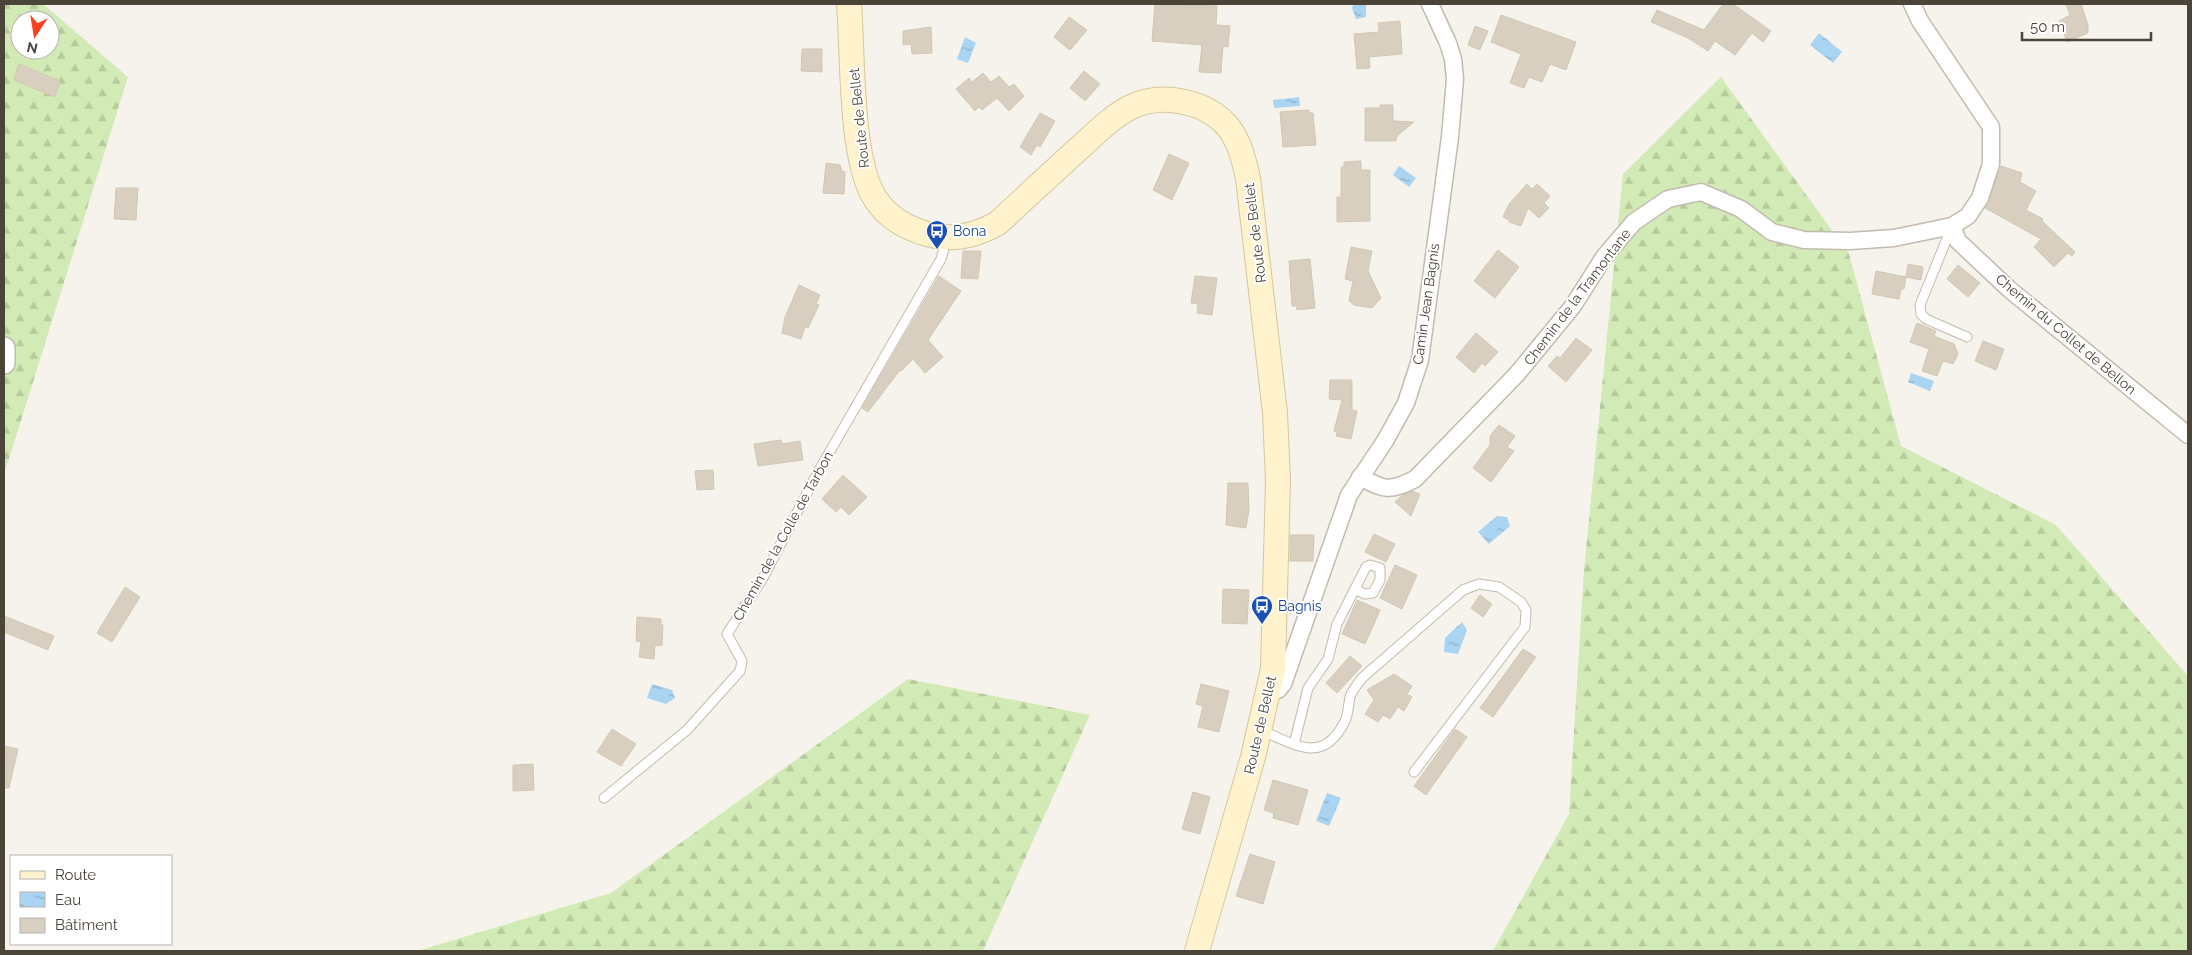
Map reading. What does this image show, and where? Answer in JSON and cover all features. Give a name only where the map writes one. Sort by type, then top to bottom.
[{"type":"main road","name":"Route de Bellet","points":[[850,4],[858,138],[864,170],[871,192],[887,213],[907,227],[936,237],[947,238],[980,232],[998,223],[1107,123],[1131,107],[1151,102],[1182,101],[1209,112],[1228,128],[1241,151],[1248,178],[1275,413],[1278,480],[1273,670],[1260,730],[1197,951]]},
{"type":"street","name":"Camin Jean Bagnis","points":[[1269,693],[1278,690],[1283,684],[1349,495],[1385,442],[1406,403],[1420,360],[1426,328],[1455,79],[1453,59],[1448,43],[1430,4]]},
{"type":"street","name":"Chemin de la Tramontane","points":[[1360,477],[1379,486],[1396,488],[1415,479],[1518,374],[1573,306],[1604,257],[1634,222],[1668,199],[1701,192],[1740,209],[1772,232],[1804,240],[1850,241],[1894,238],[1952,226],[1968,216],[1980,198],[1991,164],[1991,128],[1920,21],[1912,4]]},
{"type":"street","name":"Chemin du Collet de Bellon","points":[[1952,226],[1958,241],[2009,289],[2188,435]]},
{"type":"street","points":[[4,348],[4,363]]},
{"type":"lane","points":[[1952,226],[1920,305],[1922,314],[1926,319],[1967,336]]},
{"type":"lane","name":"Chemin de la Colle de Tarbon","points":[[604,798],[687,730],[740,671],[742,661],[727,634],[763,578],[818,472],[941,259],[947,238]]},
{"type":"lane","points":[[1260,730],[1309,750],[1321,748],[1332,740],[1346,720],[1351,695],[1362,678],[1463,590],[1479,584],[1499,587],[1521,602],[1526,610],[1525,627],[1414,772]]},
{"type":"lane","points":[[1294,744],[1308,688],[1328,659],[1337,624],[1355,589]]},
{"type":"green space","points":[[4,4],[43,4],[50,10],[10,10],[10,60],[60,60],[60,19],[128,77],[4,475]]},
{"type":"green space","points":[[1721,77],[1849,254],[1901,446],[2056,525],[2188,676],[2188,951],[1493,951],[1569,814],[1584,570],[1623,174]]},
{"type":"green space","points":[[908,679],[1090,715],[983,951],[417,951],[611,893]]},
{"type":"water","points":[[1354,4],[1366,4],[1366,17],[1356,19],[1352,8]]},
{"type":"water","points":[[1819,33],[1842,52],[1833,63],[1810,45]]},
{"type":"water","points":[[965,37],[976,43],[968,63],[957,59]]},
{"type":"water","points":[[1299,97],[1300,106],[1274,108],[1273,100]]},
{"type":"water","points":[[1399,166],[1416,178],[1409,187],[1393,175]]},
{"type":"water","points":[[1911,373],[1934,381],[1930,391],[1908,382]]},
{"type":"water","points":[[1497,516],[1507,517],[1510,526],[1489,544],[1478,532]]},
{"type":"water","points":[[1462,622],[1467,630],[1458,654],[1444,652],[1445,638]]},
{"type":"water","points":[[652,684],[672,690],[675,698],[666,704],[647,698]]},
{"type":"water","points":[[1327,793],[1341,798],[1329,826],[1316,821]]},
{"type":"building","points":[[1155,4],[1217,6],[1216,25],[1230,26],[1228,47],[1223,46],[1221,73],[1199,72],[1202,45],[1152,41]]},
{"type":"building","points":[[1723,4],[1733,4],[1771,31],[1763,42],[1752,33],[1735,55],[1715,41],[1708,51],[1688,38],[1651,22],[1657,10],[1704,30]]},
{"type":"building","points":[[2066,4],[2081,4],[2088,25],[2088,33],[2067,42],[2059,21],[2070,15]]},
{"type":"building","points":[[1501,15],[1576,42],[1566,70],[1550,64],[1542,82],[1529,77],[1524,88],[1510,83],[1521,54],[1491,42]]},
{"type":"building","points":[[1069,17],[1087,30],[1070,50],[1054,37]]},
{"type":"building","points":[[1400,21],[1402,54],[1369,57],[1370,68],[1357,69],[1354,34],[1379,32],[1378,23]]},
{"type":"building","points":[[1475,26],[1488,31],[1480,50],[1468,45]]},
{"type":"building","points":[[931,27],[932,53],[912,54],[911,44],[903,45],[903,31]]},
{"type":"building","points":[[802,49],[822,49],[822,72],[801,71]]},
{"type":"building","points":[[19,64],[60,81],[55,97],[14,80]]},
{"type":"building","points":[[1084,71],[1100,84],[1085,101],[1070,88]]},
{"type":"building","points":[[983,73],[991,82],[999,76],[1009,87],[1014,84],[1024,96],[1009,111],[997,98],[982,110],[979,107],[975,111],[956,89],[969,78],[972,82]]},
{"type":"building","points":[[1380,105],[1393,105],[1393,121],[1414,122],[1397,136],[1396,141],[1365,141],[1365,108],[1380,108]]},
{"type":"building","points":[[1309,110],[1309,113],[1313,113],[1316,145],[1283,147],[1280,112]]},
{"type":"building","points":[[1040,113],[1055,121],[1040,147],[1037,145],[1031,155],[1020,147]]},
{"type":"building","points":[[1169,154],[1189,163],[1172,200],[1153,190]]},
{"type":"building","points":[[1361,161],[1361,170],[1370,170],[1370,221],[1337,222],[1337,197],[1341,197],[1341,167],[1344,167],[1344,162]]},
{"type":"building","points":[[826,163],[840,165],[842,171],[845,172],[844,194],[823,193]]},
{"type":"building","points":[[2001,166],[2022,173],[2020,182],[2036,191],[2026,210],[2043,219],[2042,221],[2075,252],[2072,256],[2068,253],[2054,267],[2034,247],[2041,239],[1985,208]]},
{"type":"building","points":[[1527,184],[1532,189],[1537,184],[1550,196],[1544,203],[1549,208],[1539,218],[1528,208],[1521,226],[1509,222],[1509,220],[1503,217],[1509,204]]},
{"type":"building","points":[[116,188],[138,188],[136,220],[114,219]]},
{"type":"building","points":[[1351,247],[1372,251],[1368,271],[1381,298],[1372,308],[1354,305],[1349,301],[1353,281],[1345,279]]},
{"type":"building","points":[[1498,250],[1519,267],[1495,298],[1474,281]]},
{"type":"building","points":[[963,251],[981,251],[978,279],[961,278]]},
{"type":"building","points":[[1310,259],[1315,308],[1297,310],[1296,306],[1292,306],[1289,261]]},
{"type":"building","points":[[1908,264],[1923,267],[1921,280],[1906,277]]},
{"type":"building","points":[[1958,265],[1980,283],[1968,297],[1947,279]]},
{"type":"building","points":[[1876,271],[1906,277],[1904,289],[1901,289],[1899,299],[1872,294]]},
{"type":"building","points":[[939,276],[961,291],[928,340],[943,357],[925,373],[913,359],[900,370],[868,412],[862,408]]},
{"type":"building","points":[[1195,276],[1217,278],[1212,315],[1197,313],[1198,304],[1191,303]]},
{"type":"building","points":[[799,285],[820,295],[816,304],[819,305],[808,328],[805,327],[801,339],[782,333],[785,317]]},
{"type":"building","points":[[1917,323],[1936,331],[1934,336],[1954,344],[1958,354],[1953,364],[1943,361],[1937,376],[1922,371],[1929,349],[1910,342]]},
{"type":"building","points":[[1476,333],[1498,352],[1485,366],[1482,363],[1474,373],[1456,357]]},
{"type":"building","points":[[1576,338],[1592,350],[1566,382],[1548,366],[1557,356],[1560,358]]},
{"type":"building","points":[[1983,341],[2004,349],[1996,370],[1975,361]]},
{"type":"building","points":[[1330,380],[1352,380],[1352,410],[1357,411],[1351,439],[1336,436],[1337,432],[1334,431],[1342,400],[1329,399]]},
{"type":"building","points":[[1499,425],[1515,436],[1507,447],[1514,451],[1491,482],[1473,468],[1490,445],[1490,436]]},
{"type":"building","points":[[781,440],[782,444],[800,441],[803,460],[758,466],[754,444]]},
{"type":"building","points":[[713,470],[714,489],[697,490],[695,471]]},
{"type":"building","points":[[843,475],[867,497],[849,515],[841,507],[836,512],[822,499]]},
{"type":"building","points":[[1228,483],[1248,483],[1249,510],[1246,528],[1226,525]]},
{"type":"building","points":[[1412,491],[1420,494],[1411,516],[1395,502],[1401,496]]},
{"type":"building","points":[[1374,534],[1395,544],[1386,562],[1365,552]]},
{"type":"building","points":[[1290,535],[1314,535],[1313,561],[1290,561]]},
{"type":"building","points":[[1395,565],[1417,575],[1402,609],[1380,598]]},
{"type":"building","points":[[125,587],[140,597],[112,642],[97,633]]},
{"type":"building","points":[[1223,589],[1249,590],[1247,624],[1222,623]]},
{"type":"building","points":[[1480,595],[1492,604],[1483,617],[1471,608]]},
{"type":"building","points":[[1357,600],[1380,610],[1365,644],[1342,634]]},
{"type":"building","points":[[4,616],[54,636],[48,650],[4,632]]},
{"type":"building","points":[[637,617],[661,619],[661,625],[663,625],[662,646],[655,645],[654,659],[639,657],[641,642],[636,641]]},
{"type":"building","points":[[1523,649],[1536,657],[1493,717],[1480,708]]},
{"type":"building","points":[[1350,656],[1362,666],[1337,693],[1326,683]]},
{"type":"building","points":[[1394,674],[1412,686],[1407,694],[1412,697],[1404,711],[1398,707],[1390,719],[1383,715],[1378,722],[1365,714],[1374,700],[1367,690]]},
{"type":"building","points":[[1201,684],[1229,691],[1219,732],[1198,727],[1203,706],[1196,704]]},
{"type":"building","points":[[612,729],[636,744],[621,766],[597,752]]},
{"type":"building","points":[[1455,729],[1467,737],[1426,795],[1414,786]]},
{"type":"building","points":[[4,746],[18,749],[9,788],[4,788]]},
{"type":"building","points":[[533,764],[534,790],[513,791],[513,765]]},
{"type":"building","points":[[1273,780],[1308,790],[1298,825],[1273,818],[1274,813],[1264,810]]},
{"type":"building","points":[[1193,792],[1210,797],[1200,834],[1182,829]]},
{"type":"building","points":[[1250,854],[1275,862],[1263,904],[1236,896]]},
{"type":"place","name":"Bona","points":[[937,250]]},
{"type":"place","name":"Bagnis","points":[[1262,625]]}]
